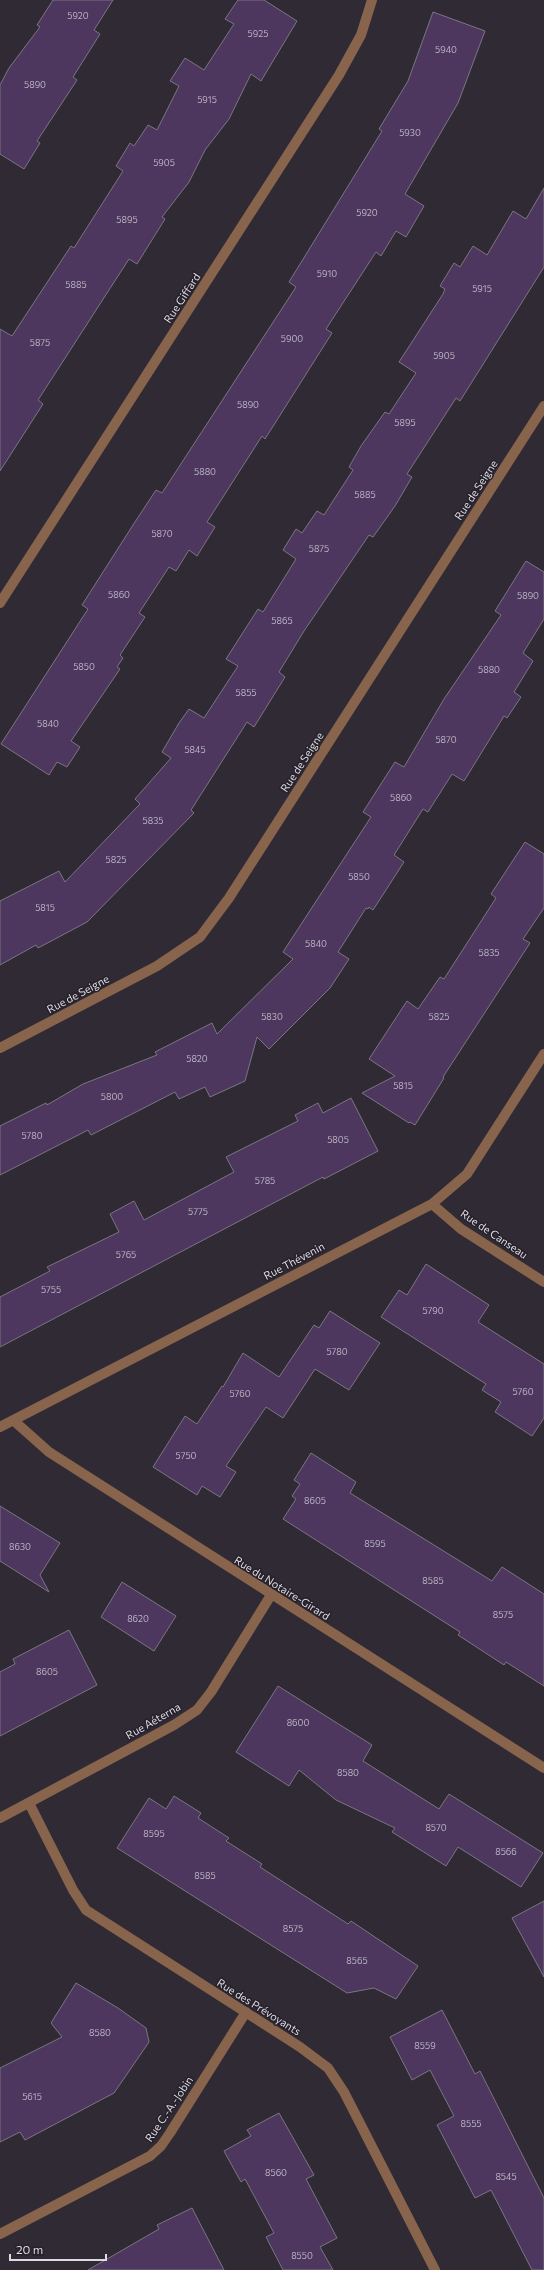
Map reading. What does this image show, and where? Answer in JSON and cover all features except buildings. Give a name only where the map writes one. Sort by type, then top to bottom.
[{"type":"street","name":"Rue Giffard","points":[[0,603],[339,75],[361,35],[372,0]]},
{"type":"street","name":"Rue de Seigne","points":[[0,1048],[157,966],[200,938],[233,892],[544,406]]},
{"type":"street","name":"Rue Thévenin","points":[[0,1427],[432,1204],[467,1174],[544,1054]]},
{"type":"street","name":"Rue de Canseau","points":[[432,1204],[461,1229],[544,1282]]},
{"type":"street","name":"Rue du Notaire-Girard","points":[[13,1420],[49,1452],[544,1768]]},
{"type":"street","name":"Rue Aéterna","points":[[0,1818],[174,1725],[197,1710],[212,1692],[271,1595]]},
{"type":"street","name":"Rue des Prévoyants","points":[[29,1803],[73,1890],[86,1910],[300,2047],[328,2068],[344,2092],[435,2270]]},
{"type":"street","name":"Rue C.-A.-Jobin","points":[[0,2234],[150,2156],[161,2146],[170,2133],[246,2012]]}]
